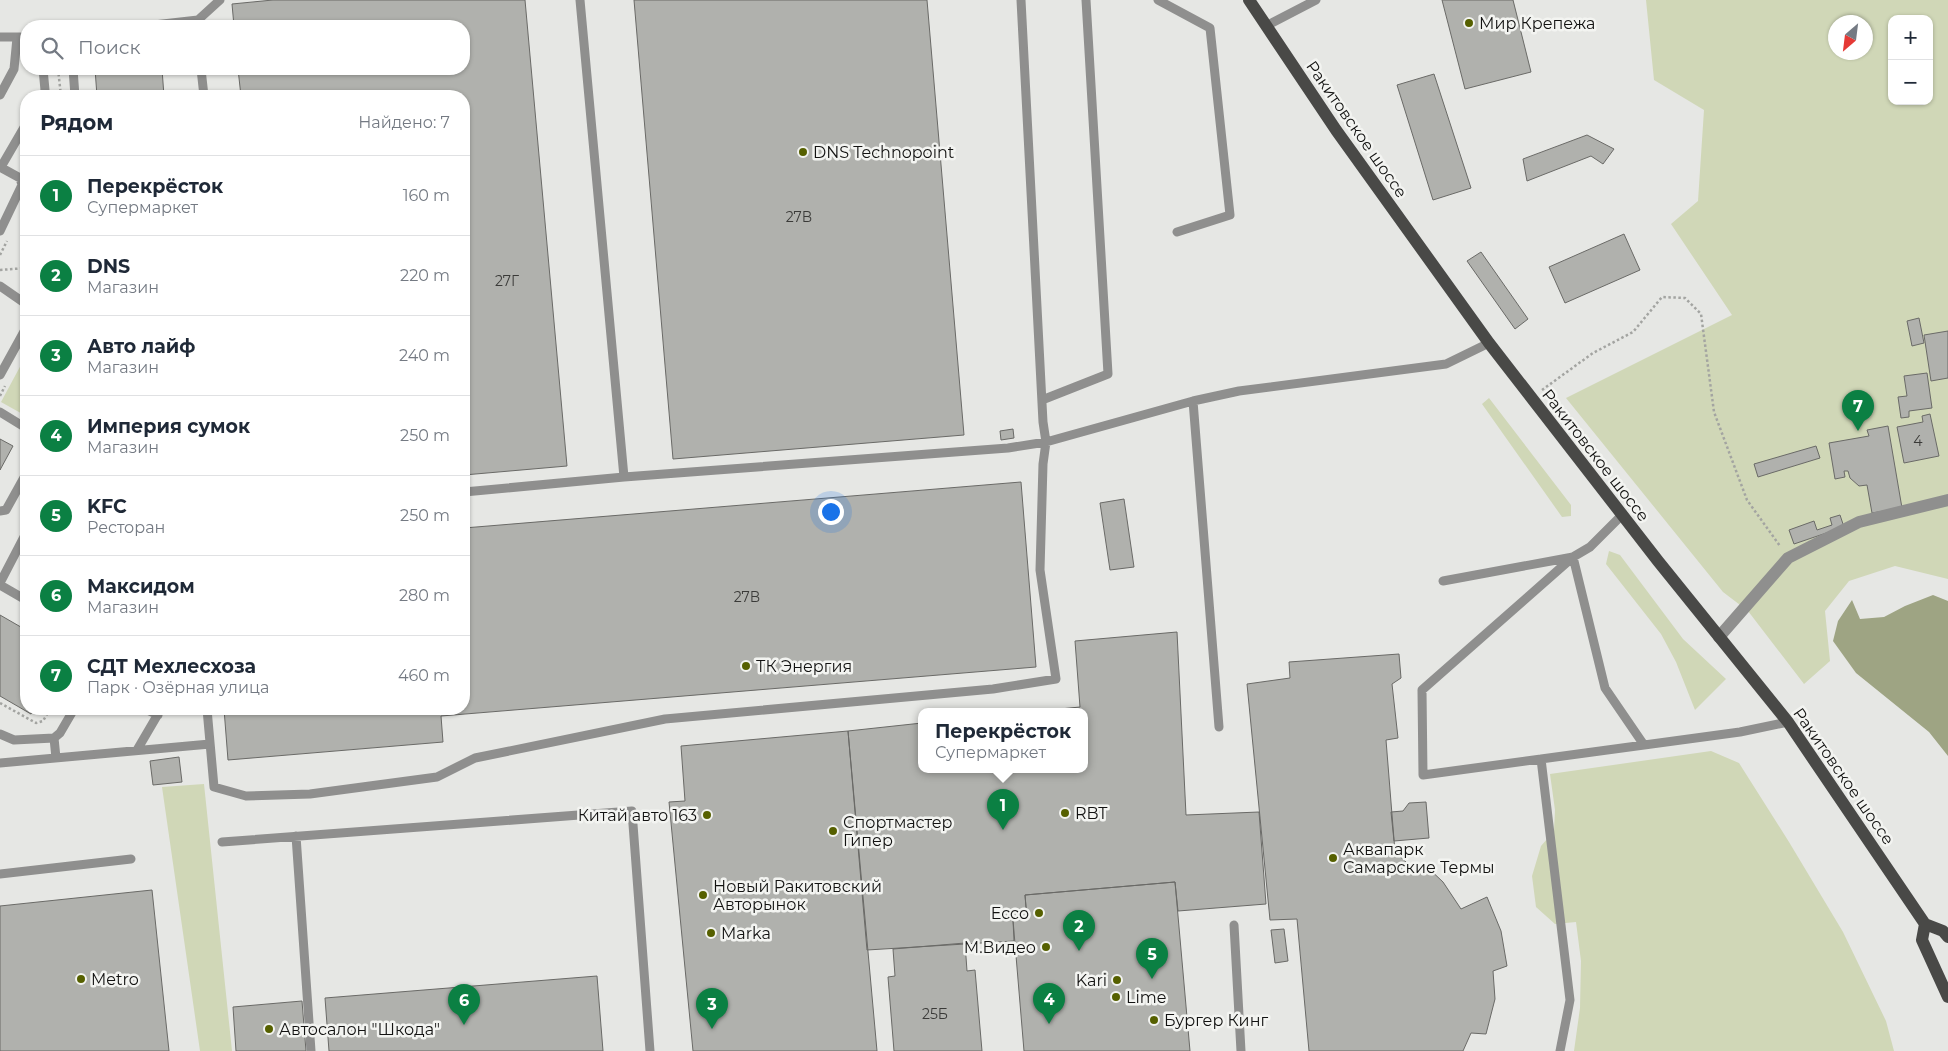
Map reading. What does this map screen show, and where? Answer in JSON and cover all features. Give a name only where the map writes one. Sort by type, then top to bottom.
[{"type":"main road","name":"Ракитовское шоссе","points":[[1249,0],[1336,130],[1489,342],[1658,561],[1788,722],[1925,924],[1943,931],[1948,937]]},
{"type":"main road","points":[[1925,924],[1922,940],[1948,997]]},
{"type":"street","points":[[1719,637],[1788,558],[1859,522],[1948,500]]},
{"type":"lane","points":[[201,20],[220,0]]},
{"type":"lane","points":[[580,0],[624,477]]},
{"type":"lane","points":[[208,715],[214,787],[246,796],[310,794],[438,777],[475,758],[666,719],[993,689],[1056,679],[1040,570],[1042,464],[1046,442],[1042,400],[1021,0]]},
{"type":"lane","points":[[1042,400],[1108,374],[1086,0]]},
{"type":"lane","points":[[1158,0],[1210,28],[1230,215],[1177,232]]},
{"type":"lane","points":[[1266,26],[1316,0]]},
{"type":"lane","points":[[0,38],[20,37]]},
{"type":"lane","points":[[0,95],[14,69],[20,45]]},
{"type":"lane","points":[[44,75],[45,90]]},
{"type":"lane","points":[[73,75],[75,90]]},
{"type":"lane","points":[[202,75],[203,90]]},
{"type":"lane","points":[[20,134],[0,167],[20,178]]},
{"type":"lane","points":[[0,231],[20,189]]},
{"type":"lane","points":[[0,286],[20,300]]},
{"type":"lane","points":[[0,375],[20,339]]},
{"type":"lane","points":[[470,491],[624,477],[1008,448],[1046,442],[1193,401],[1239,391],[1446,364],[1489,342]]},
{"type":"lane","points":[[1193,401],[1219,727]]},
{"type":"lane","points":[[0,412],[20,424]]},
{"type":"lane","points":[[0,511],[6,510],[20,485]]},
{"type":"lane","points":[[1623,514],[1590,547],[1573,557],[1422,690],[1423,775],[1740,732],[1788,722]]},
{"type":"lane","points":[[20,545],[0,584],[20,596]]},
{"type":"lane","points":[[1443,581],[1573,557]]},
{"type":"lane","points":[[1573,557],[1606,688],[1644,745]]},
{"type":"lane","points":[[0,734],[14,740],[54,738],[60,733],[70,715]]},
{"type":"lane","points":[[136,750],[157,715]]},
{"type":"lane","points":[[54,738],[56,758]]},
{"type":"lane","points":[[0,763],[210,744]]},
{"type":"lane","points":[[1541,759],[1570,1000],[1560,1051]]},
{"type":"lane","points":[[222,842],[632,811],[650,1051]]},
{"type":"lane","points":[[296,836],[311,1051]]},
{"type":"lane","points":[[0,874],[131,858]]},
{"type":"lane","points":[[1234,925],[1241,1051]]},
{"type":"path","points":[[58,75],[60,90]]},
{"type":"path","points":[[0,270],[20,268]]},
{"type":"path","points":[[1531,398],[1593,353],[1633,332],[1662,297],[1685,298],[1701,314],[1714,412],[1746,500],[1788,558]]},
{"type":"path","points":[[0,703],[20,714]]},
{"type":"path","points":[[22,715],[36,723],[43,720],[46,715]]},
{"type":"shaded area","points":[[1646,0],[1948,0],[1948,579],[1895,566],[1849,581],[1825,611],[1830,661],[1804,684],[1748,611],[1723,592],[1566,398],[1732,315],[1671,224],[1698,201],[1704,110],[1654,80]]},
{"type":"shaded area","points":[[20,367],[20,413],[1,402]]},
{"type":"shaded area","points":[[1489,398],[1571,505],[1571,516],[1562,517],[1482,404]]},
{"type":"shaded area","points":[[1609,551],[1620,555],[1683,639],[1726,679],[1695,710],[1676,662],[1661,634],[1606,564]]},
{"type":"shaded area","points":[[1933,595],[1948,601],[1948,756],[1929,732],[1856,673],[1833,641],[1838,621],[1852,600],[1860,619],[1884,617]]},
{"type":"shaded area","points":[[1711,751],[1739,763],[1789,842],[1843,932],[1886,1021],[1894,1051],[1574,1051],[1580,1008],[1581,961],[1576,922],[1555,924],[1536,907],[1532,876],[1541,846],[1554,831],[1555,810],[1550,774]]},
{"type":"shaded area","points":[[204,784],[232,1051],[200,1051],[162,787]]},
{"type":"building","points":[[273,0],[525,0],[567,466],[470,474],[470,90],[240,90],[239,75],[470,75],[470,20],[233,20],[232,4]]},
{"type":"building","points":[[634,0],[927,0],[964,435],[673,459]]},
{"type":"building","points":[[1442,0],[1513,0],[1531,72],[1465,89]]},
{"type":"building","points":[[1434,74],[1471,188],[1433,200],[1397,85]]},
{"type":"building","points":[[95,75],[162,75],[164,90],[97,90]]},
{"type":"building","points":[[1587,135],[1614,149],[1603,164],[1591,156],[1527,181],[1523,159]]},
{"type":"building","points":[[1624,234],[1640,270],[1565,303],[1549,267]]},
{"type":"building","points":[[1481,252],[1528,319],[1515,329],[1467,261]]},
{"type":"building","points":[[1919,318],[1924,343],[1912,346],[1907,321]]},
{"type":"building","points":[[1948,331],[1948,378],[1931,381],[1924,335]]},
{"type":"building","points":[[1927,373],[1932,408],[1909,411],[1909,417],[1901,418],[1898,397],[1907,396],[1904,376]]},
{"type":"building","points":[[1930,414],[1939,456],[1904,463],[1897,427],[1923,422],[1922,416]]},
{"type":"building","points":[[1888,426],[1902,508],[1872,513],[1867,485],[1859,486],[1850,478],[1848,471],[1844,471],[1845,477],[1835,479],[1829,443],[1869,436],[1867,430]]},
{"type":"building","points":[[1013,429],[1014,438],[1001,440],[1000,431]]},
{"type":"building","points":[[0,439],[13,446],[0,470]]},
{"type":"building","points":[[1816,446],[1820,458],[1758,477],[1754,464]]},
{"type":"building","points":[[1021,482],[1036,667],[470,714],[470,528]]},
{"type":"building","points":[[1124,499],[1134,567],[1110,570],[1100,503]]},
{"type":"building","points":[[1840,515],[1844,527],[1794,544],[1789,530],[1814,521],[1817,530],[1832,525],[1830,518]]},
{"type":"building","points":[[0,615],[20,627],[20,708],[0,696]]},
{"type":"building","points":[[1177,632],[1186,815],[1259,812],[1266,904],[1178,911],[1175,882],[1025,895],[1027,919],[1013,920],[1014,941],[867,950],[848,731],[918,723],[918,773],[1088,773],[1088,708],[1070,708],[1080,707],[1075,641]]},
{"type":"building","name":"Аквапарк Самарские Термы","points":[[1399,654],[1401,678],[1392,684],[1398,738],[1386,740],[1395,852],[1417,872],[1424,864],[1443,882],[1461,909],[1487,897],[1501,931],[1507,966],[1493,971],[1495,999],[1486,1034],[1471,1033],[1463,1051],[1309,1051],[1297,919],[1270,920],[1247,684],[1290,678],[1289,662]]},
{"type":"building","points":[[224,715],[453,715],[441,716],[443,742],[228,760]]},
{"type":"building","points":[[848,731],[877,1051],[693,1051],[669,802],[685,801],[681,746]]},
{"type":"building","points":[[179,757],[182,782],[153,785],[150,761]]},
{"type":"building","points":[[1426,802],[1429,838],[1394,841],[1391,812],[1403,811],[1409,803]]},
{"type":"building","points":[[1175,882],[1190,1051],[1024,1051],[1013,920],[1027,919],[1025,895]]},
{"type":"building","name":"Metro","points":[[152,890],[169,1051],[0,1051],[0,906]]},
{"type":"building","points":[[1284,929],[1288,961],[1275,963],[1271,930]]},
{"type":"building","points":[[965,943],[967,971],[975,970],[982,1051],[894,1051],[888,977],[895,976],[893,949]]},
{"type":"building","points":[[597,976],[603,1051],[329,1051],[325,998]]},
{"type":"building","name":"Автосалон \"Шкода\"","points":[[302,1001],[306,1051],[236,1051],[233,1007]]},
{"type":"place","name":"Мир Крепежа","points":[[1469,23]]},
{"type":"place","name":"DNS Technopoint","points":[[803,152]]},
{"type":"place","name":"СДТ Мехлесхоза","points":[[1858,431]]},
{"type":"place","name":"ТК Энергия","points":[[746,666]]},
{"type":"place","name":"RBT","points":[[1065,813]]},
{"type":"place","name":"Китай авто 163","points":[[707,815]]},
{"type":"place","name":"Перекрёсток","points":[[1003,830]]},
{"type":"place","name":"Спортмастер Гипер","points":[[833,831]]},
{"type":"place","name":"Аквапарк Самарские Термы","points":[[1333,858]]},
{"type":"place","name":"Новый Ракитовский Авторынок","points":[[703,895]]},
{"type":"place","name":"Ecco","points":[[1039,913]]},
{"type":"place","name":"Marka","points":[[711,933]]},
{"type":"place","name":"М.Видео","points":[[1046,947]]},
{"type":"place","name":"DNS","points":[[1079,951]]},
{"type":"place","name":"Metro","points":[[81,979]]},
{"type":"place","name":"KFC","points":[[1152,979]]},
{"type":"place","name":"Kari","points":[[1117,980]]},
{"type":"place","name":"Lime","points":[[1116,997]]},
{"type":"place","name":"Бургер Кинг","points":[[1154,1020]]},
{"type":"place","name":"Империя сумок","points":[[1049,1024]]},
{"type":"place","name":"Максидом","points":[[464,1025]]},
{"type":"place","name":"Автосалон \"Шкода\"","points":[[269,1029]]},
{"type":"place","name":"Авто лайф","points":[[712,1029]]}]
